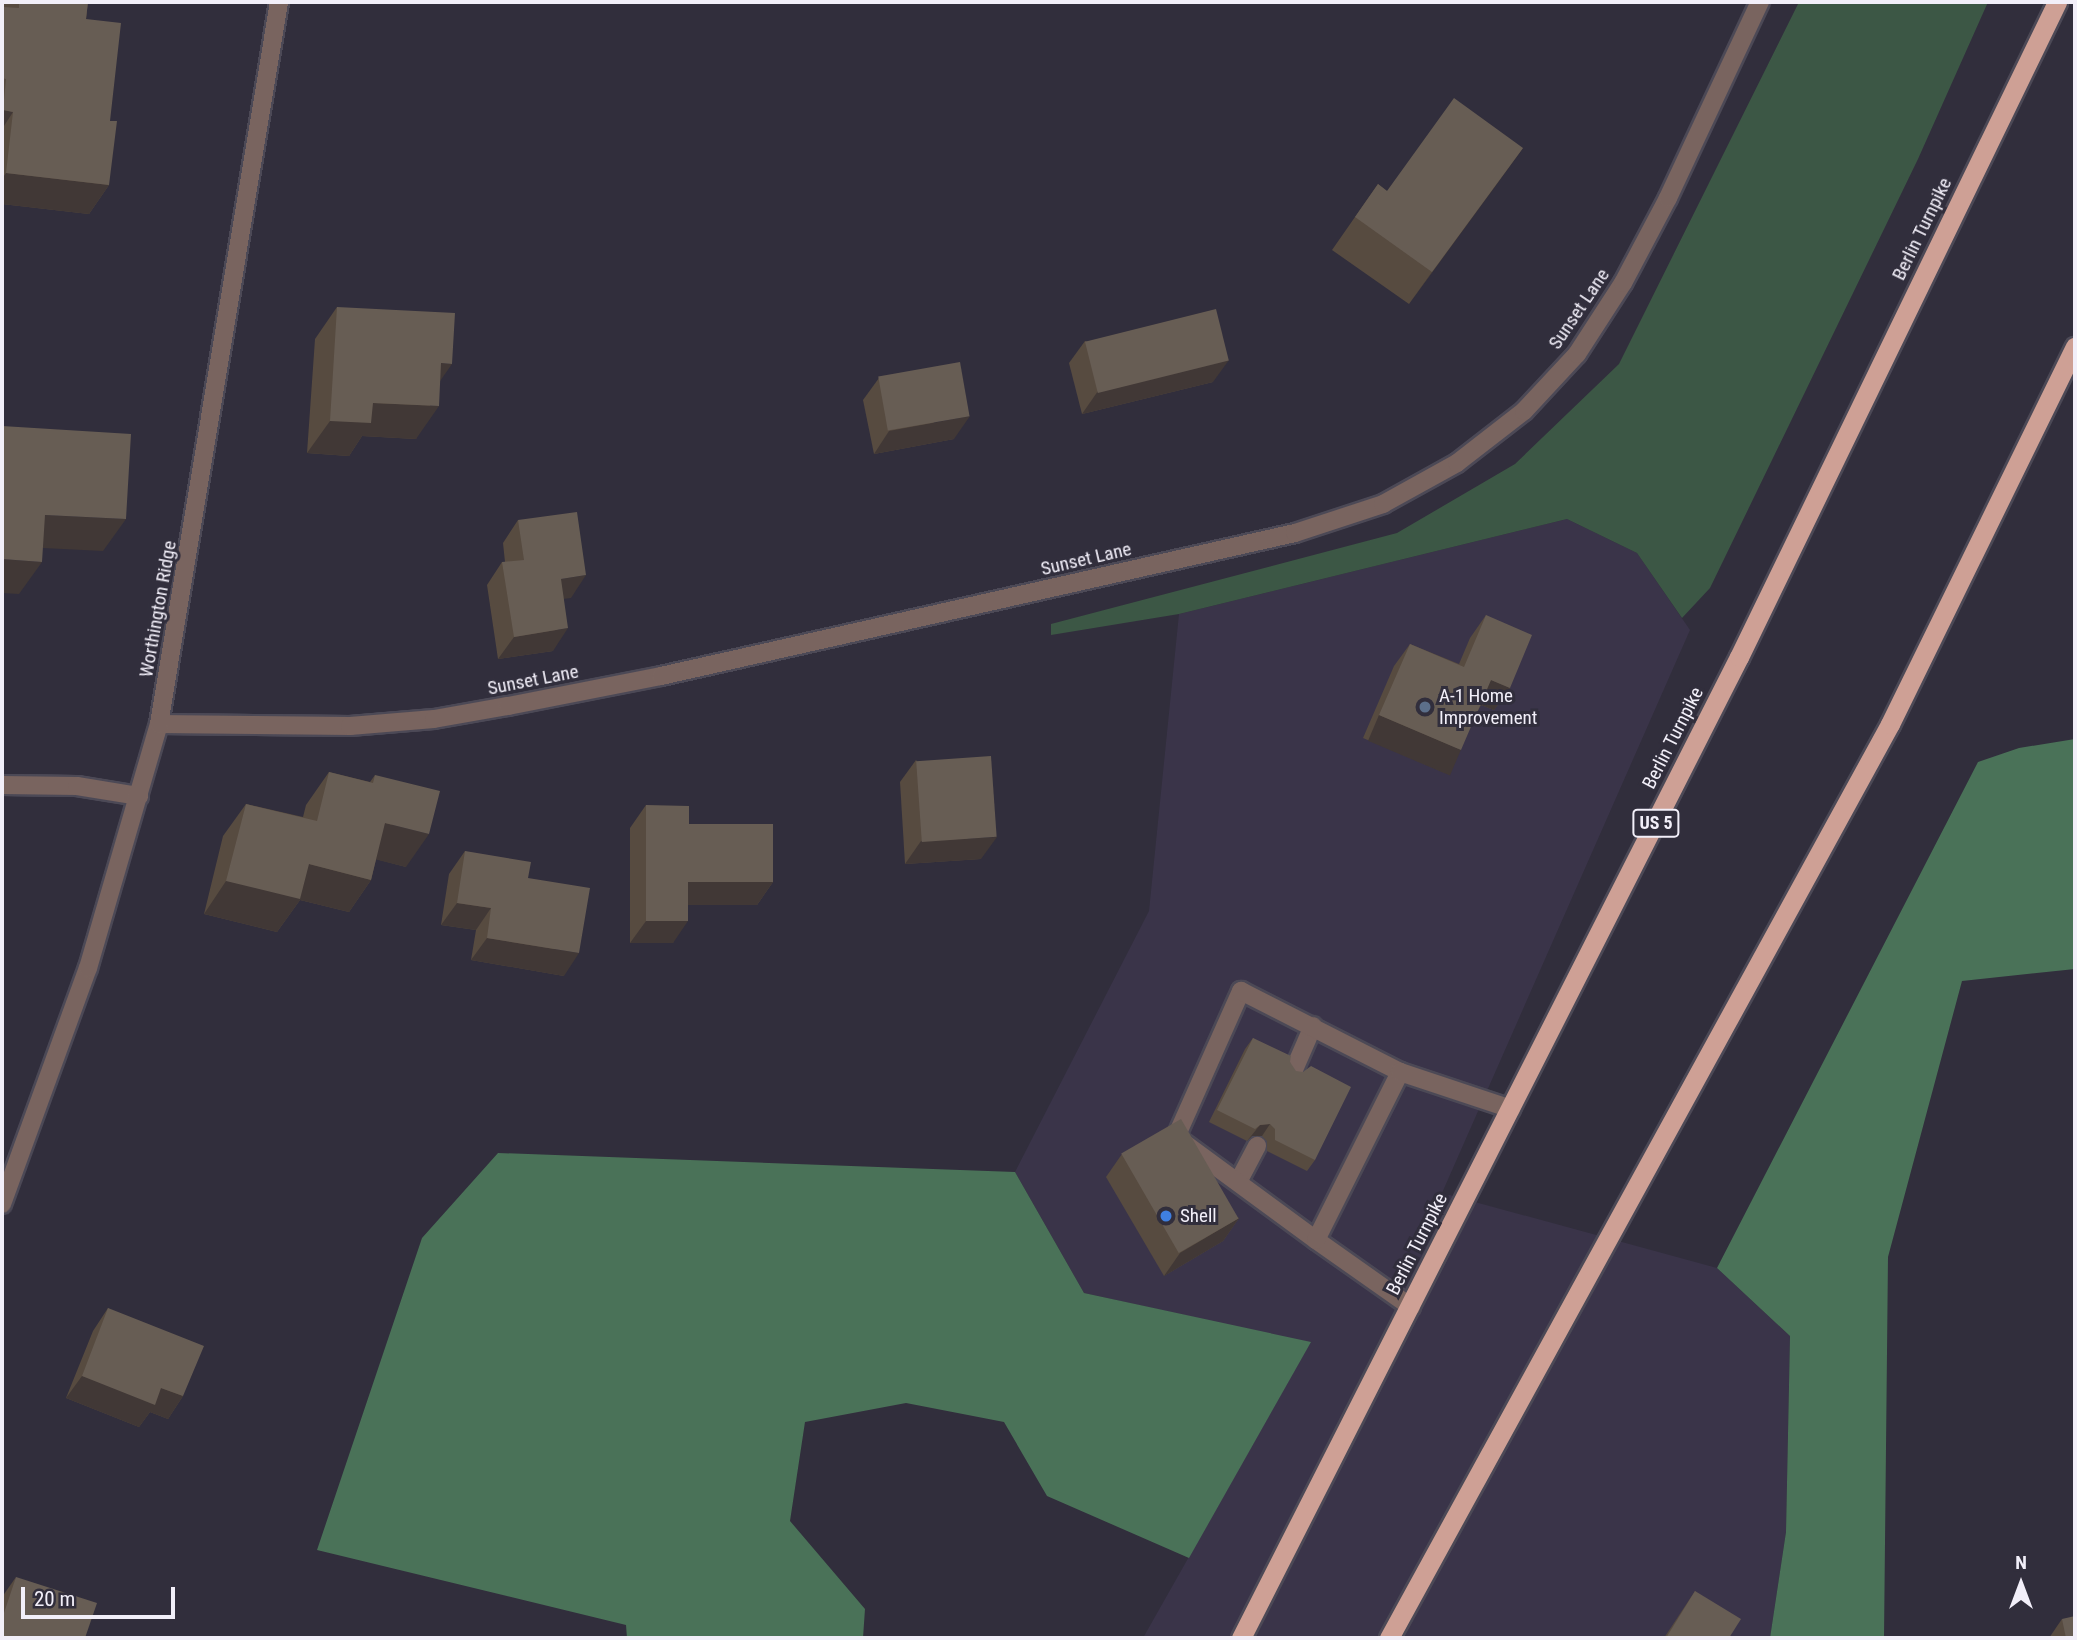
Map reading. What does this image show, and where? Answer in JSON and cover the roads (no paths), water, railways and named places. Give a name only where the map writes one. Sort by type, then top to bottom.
[{"type":"highway","name":"Berlin Turnpike","points":[[1241,1638],[1758,620],[2057,2]]},
{"type":"highway","points":[[1389,1638],[1883,736],[2075,347]]},
{"type":"street","name":"Worthington Ridge","points":[[2,1204],[88,968],[159,724],[279,2]]},
{"type":"street","name":"Sunset Lane","points":[[159,724],[350,726],[434,719],[508,706],[661,676],[1295,533],[1382,504],[1457,463],[1476,449],[1524,411],[1577,354],[1623,283],[1668,198],[1760,2]]},
{"type":"street","points":[[2,785],[77,786],[139,796]]},
{"type":"street","points":[[1411,1307],[1176,1137],[1241,991],[1401,1072],[1511,1109]]},
{"type":"street","points":[[1293,1072],[1313,1026]]},
{"type":"street","points":[[1316,1240],[1401,1072]]},
{"type":"street","points":[[1238,1182],[1257,1146]]},
{"type":"place","name":"A-1 Home Improvement","points":[[1425,707]]},
{"type":"place","name":"Shell","points":[[1166,1216]]}]
